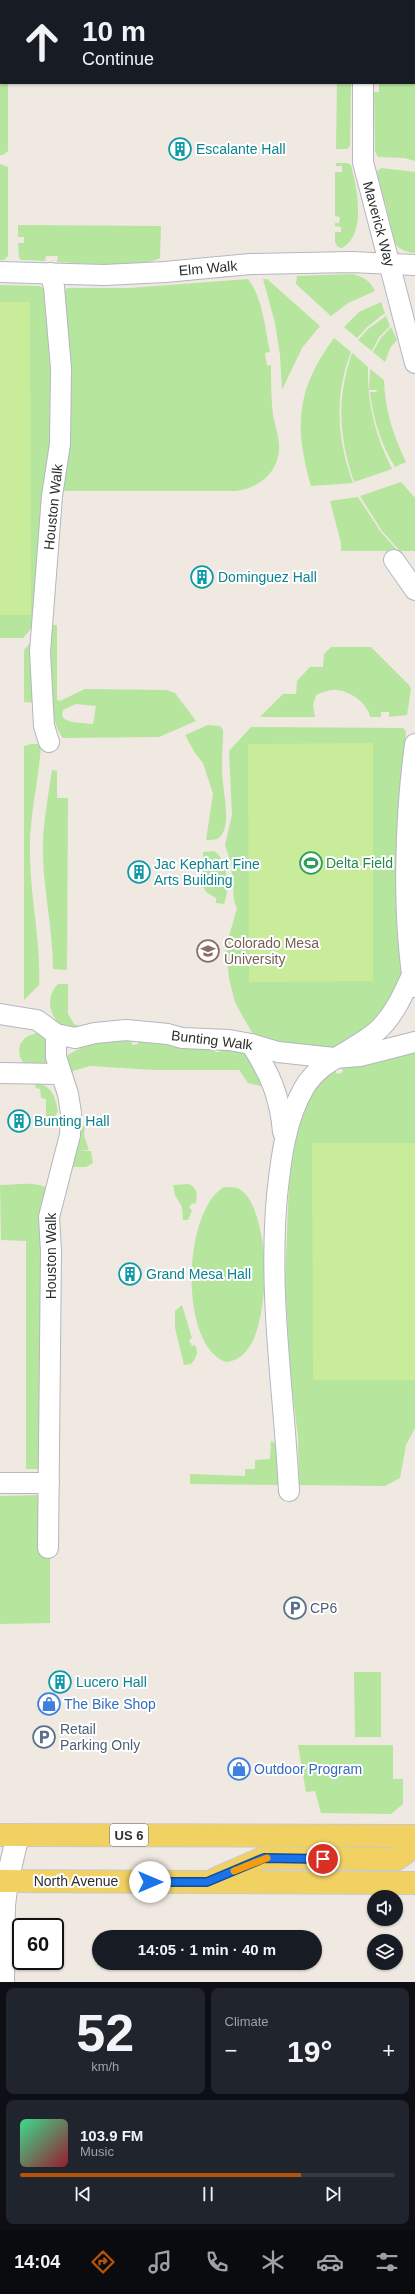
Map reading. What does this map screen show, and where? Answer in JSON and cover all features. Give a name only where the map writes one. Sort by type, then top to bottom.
[{"type":"main road","name":"US 6","points":[[9,1835],[415,1836]]},
{"type":"main road","points":[[207,1882],[264,1858],[397,1859],[415,1846]]},
{"type":"main road","name":"North Avenue","points":[[4,1881],[415,1883]]},
{"type":"street","name":"Maverick Way","points":[[363,84],[363,162],[415,363]]},
{"type":"street","name":"Elm Walk","points":[[0,272],[104,275],[165,272],[250,264],[351,262],[415,265]]},
{"type":"street","name":"Houston Walk","points":[[49,742],[44,726],[40,652],[52,496],[60,444],[61,368],[54,287],[50,273]]},
{"type":"street","points":[[394,560],[415,590]]},
{"type":"street","points":[[289,1491],[274,1302],[274,1234],[280,1161],[294,1110],[304,1087],[315,1072],[377,1031],[413,984],[407,904],[409,806],[415,744]]},
{"type":"street","points":[[0,1014],[36,1020],[56,1034]]},
{"type":"street","name":"Bunting Walk","points":[[56,1034],[75,1038],[95,1033],[126,1030],[168,1034],[182,1038],[229,1040],[251,1044],[278,1052],[334,1058],[360,1056],[415,1042]]},
{"type":"street","name":"Houston Walk","points":[[48,1548],[51,1251],[49,1217],[70,1135],[71,1113],[68,1094],[56,1057],[56,1034]]},
{"type":"street","points":[[251,1044],[268,1072],[278,1095],[282,1110],[284,1142]]},
{"type":"street","points":[[0,1073],[61,1074]]},
{"type":"street","points":[[0,1483],[49,1483]]},
{"type":"street","points":[[3,1982],[4,1881],[9,1835]]},
{"type":"green space","points":[[0,84],[8,84],[8,151],[3,155],[0,155]]},
{"type":"green space","points":[[337,84],[351,84],[350,146],[347,149],[336,149]]},
{"type":"green space","points":[[379,84],[415,84],[415,161],[404,158],[378,157],[375,151],[374,92],[379,92]]},
{"type":"green space","points":[[336,163],[347,163],[351,165],[356,186],[358,210],[355,232],[350,241],[342,248],[338,247],[335,242],[335,232],[341,232],[341,227],[335,226],[335,223],[339,223],[340,217],[335,216],[335,172],[342,172],[342,166],[336,166]]},
{"type":"green space","points":[[0,164],[8,167],[8,256],[4,260],[0,260]]},
{"type":"green space","points":[[381,168],[415,172],[415,253],[407,252],[401,249],[390,235],[383,215],[388,214],[385,202],[381,203],[377,171]]},
{"type":"green space","points":[[18,225],[161,226],[160,258],[151,261],[125,264],[57,262],[58,256],[46,256],[45,261],[22,260],[19,258],[18,243],[24,243],[24,237],[18,237]]},
{"type":"green space","points":[[353,274],[366,280],[375,291],[348,303],[331,316],[296,284],[297,276]]},
{"type":"green space","points":[[248,279],[260,304],[270,352],[265,353],[267,366],[271,365],[272,409],[278,437],[279,451],[274,467],[270,473],[258,484],[243,490],[235,491],[62,491],[63,292],[67,288],[129,288]]},
{"type":"green space","points":[[263,279],[267,279],[320,326],[302,348],[282,390],[280,355],[275,323]]},
{"type":"green space","points":[[0,285],[40,286],[45,289],[54,376],[53,430],[39,619],[23,638],[0,638]]},
{"type":"green space","points":[[0,302],[30,302],[31,615],[0,615]]},
{"type":"green space","points":[[381,302],[385,313],[367,327],[357,338],[344,327],[359,312]]},
{"type":"green space","points":[[386,316],[390,326],[379,337],[372,351],[358,340],[368,329]]},
{"type":"green space","points":[[391,327],[397,340],[390,348],[385,362],[373,352],[380,339]]},
{"type":"green space","points":[[334,338],[351,352],[342,385],[340,418],[344,450],[353,483],[311,486],[302,445],[302,409],[312,375],[321,357]]},
{"type":"green space","points":[[352,353],[368,367],[369,394],[373,419],[381,444],[392,469],[354,482],[345,449],[341,418],[343,387]]},
{"type":"green space","points":[[370,369],[384,380],[390,422],[406,462],[395,467],[382,440],[373,412],[370,392],[377,392],[376,390],[369,390]]},
{"type":"green space","points":[[401,482],[415,498],[415,551],[400,551],[382,531],[360,496]]},
{"type":"green space","points":[[358,497],[380,531],[398,551],[341,551],[341,543],[330,501]]},
{"type":"green space","points":[[52,625],[57,625],[57,700],[60,701],[85,689],[166,690],[175,693],[196,721],[159,737],[63,738],[58,729],[51,701]],"holes":[[[76,704],[96,706],[93,724],[72,722],[64,719],[62,715],[63,710]]]},
{"type":"green space","points":[[38,634],[39,703],[24,702],[24,650]]},
{"type":"green space","points":[[331,647],[371,647],[409,685],[411,689],[407,715],[389,717],[389,712],[381,712],[381,717],[370,717],[366,707],[357,698],[340,690],[330,690],[316,695],[313,705],[315,717],[260,717],[283,694],[296,694],[297,681],[310,667],[323,667],[324,654]]},
{"type":"green space","points":[[208,725],[220,726],[223,730],[222,770],[226,819],[223,832],[220,837],[206,840],[213,794],[203,763],[195,753],[185,735]]},
{"type":"green space","points":[[251,727],[403,728],[406,731],[401,807],[402,977],[374,1026],[328,1054],[259,1038],[253,1034],[235,1002],[229,979],[226,947],[237,908],[234,901],[231,863],[225,845],[232,815],[229,751]]},
{"type":"green space","name":"Delta Field","points":[[373,743],[373,981],[249,982],[248,744]]},
{"type":"green space","points":[[41,744],[30,839],[30,870],[38,952],[39,985],[24,1000],[24,746]]},
{"type":"green space","points":[[52,770],[57,771],[57,798],[68,798],[67,970],[53,969],[52,941],[45,884],[43,834]]},
{"type":"green space","points":[[214,851],[219,855],[225,868],[227,891],[224,904],[216,903],[216,898],[206,892],[203,886],[203,852]]},
{"type":"green space","points":[[58,984],[68,984],[68,1014],[74,1024],[85,1028],[89,1032],[61,1027],[57,1022],[51,1011],[50,1000],[54,989]]},
{"type":"green space","points":[[39,1033],[46,1036],[48,1065],[26,1066],[20,1055],[20,1045],[27,1037],[32,1034]]},
{"type":"green space","points":[[138,1038],[154,1040],[165,1045],[214,1047],[215,1052],[220,1052],[220,1046],[244,1047],[265,1087],[248,1083],[239,1070],[154,1070],[90,1066],[73,1071],[74,1096],[64,1062],[68,1055],[92,1041],[93,1044],[132,1039],[132,1045],[138,1044]]},
{"type":"green space","points":[[415,1051],[415,1428],[406,1445],[400,1478],[385,1486],[299,1485],[298,1437],[291,1382],[285,1282],[289,1182],[296,1129],[309,1092],[333,1067],[337,1074],[343,1072],[341,1065]]},
{"type":"green space","points":[[34,1082],[40,1083],[48,1088],[54,1096],[58,1111],[52,1121],[48,1121],[46,1118],[46,1099],[41,1098],[40,1089],[36,1088]]},
{"type":"green space","points":[[75,1126],[85,1126],[84,1135],[89,1150],[78,1151],[91,1151],[93,1163],[86,1167],[71,1167]]},
{"type":"green space","points":[[312,1143],[415,1143],[415,1380],[313,1380]]},
{"type":"green space","points":[[33,1184],[50,1190],[43,1469],[26,1469],[26,1241],[1,1240],[0,1185]]},
{"type":"green space","points":[[189,1184],[196,1190],[197,1198],[195,1204],[192,1203],[189,1208],[192,1210],[188,1220],[183,1220],[182,1207],[175,1195],[173,1185]]},
{"type":"green space","points":[[224,1187],[237,1188],[246,1194],[258,1219],[264,1251],[266,1291],[264,1291],[259,1323],[251,1345],[245,1353],[236,1359],[226,1362],[211,1351],[200,1331],[194,1306],[192,1278],[194,1249],[200,1223],[210,1201]]},
{"type":"green space","points":[[182,1305],[192,1338],[189,1340],[192,1346],[195,1345],[197,1350],[196,1357],[191,1364],[184,1365],[175,1328],[175,1311]]},
{"type":"green space","points":[[271,1441],[278,1445],[279,1485],[190,1484],[190,1474],[245,1476],[245,1469],[255,1469],[255,1460],[270,1459]]},
{"type":"green space","points":[[44,1495],[50,1549],[50,1623],[0,1624],[0,1496]]},
{"type":"green space","points":[[354,1672],[381,1672],[381,1737],[355,1737]]},
{"type":"green space","points":[[298,1745],[393,1745],[393,1779],[403,1779],[403,1804],[391,1814],[321,1813],[315,1791],[306,1792]]},
{"type":"slow traffic","points":[[234,1871],[267,1858]]},
{"type":"place","name":"Escalante Hall","points":[[180,149]]},
{"type":"place","name":"Dominguez Hall","points":[[202,577]]},
{"type":"place","name":"Delta Field","points":[[311,863]]},
{"type":"place","name":"Jac Kephart Fine Arts Building","points":[[139,872]]},
{"type":"place","name":"Colorado Mesa University","points":[[208,951]]},
{"type":"place","name":"Bunting Hall","points":[[19,1121]]},
{"type":"place","name":"Grand Mesa Hall","points":[[130,1274]]},
{"type":"place","name":"CP6","points":[[295,1608]]},
{"type":"place","name":"Lucero Hall","points":[[60,1682]]},
{"type":"place","name":"The Bike Shop","points":[[49,1704]]},
{"type":"place","name":"Retail Parking Only","points":[[44,1737]]},
{"type":"place","name":"Outdoor Program","points":[[239,1769]]},
{"type":"route","points":[[150,1882],[207,1882],[264,1858],[323,1859]]}]
